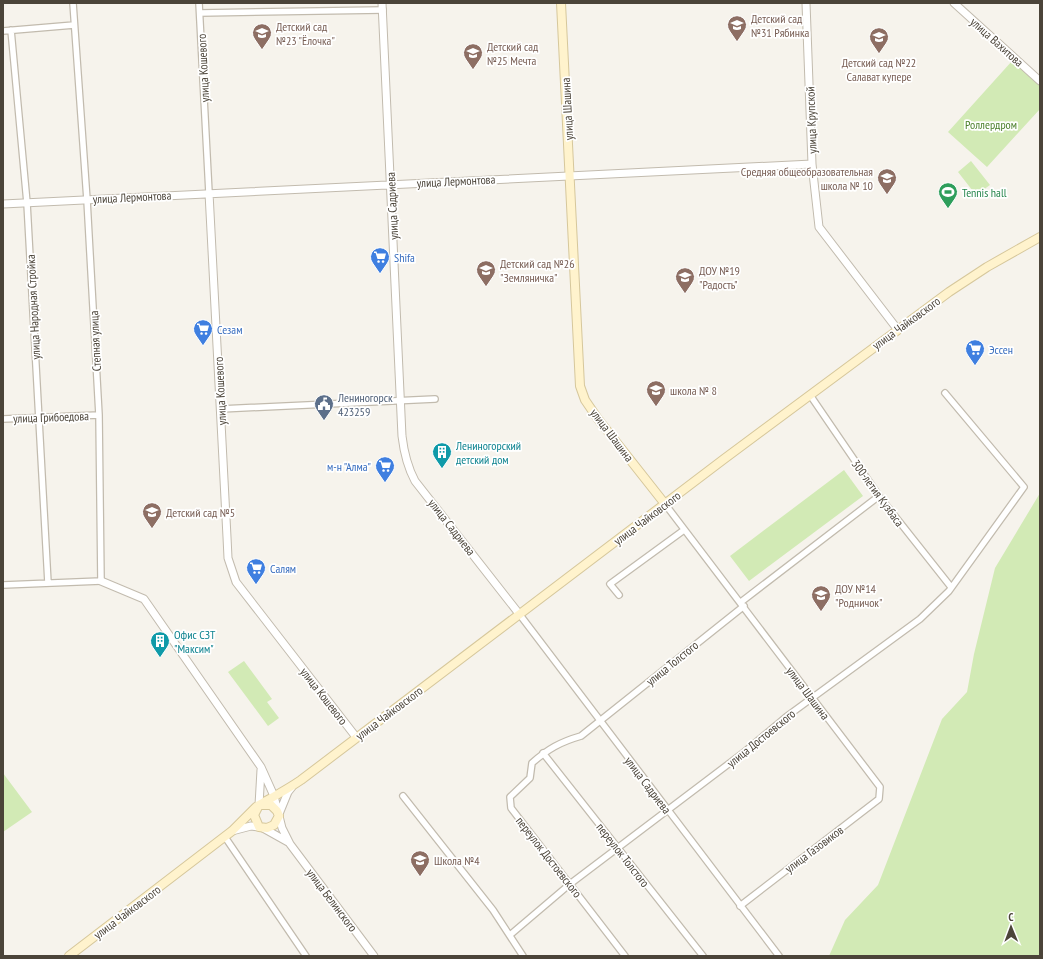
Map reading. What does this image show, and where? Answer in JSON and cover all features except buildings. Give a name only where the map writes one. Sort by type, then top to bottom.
[{"type":"main road","name":"улица Шашина","points":[[561,3],[580,386],[585,400],[598,419],[665,504]]},
{"type":"main road","name":"улица Чайковского","points":[[69,956],[228,834],[258,806],[292,787],[356,737],[520,615],[810,395],[961,284],[1040,237]]},
{"type":"main road","points":[[271,805],[279,815],[274,825],[261,827],[254,815],[258,806],[271,805]]},
{"type":"street","name":"Степная улица","points":[[73,3],[87,200],[99,415],[101,581]]},
{"type":"street","name":"улица Кошевого","points":[[199,3],[221,409],[227,551],[231,571],[236,582],[356,737]]},
{"type":"street","name":"улица Крупской","points":[[806,3],[812,164],[819,227],[898,330]]},
{"type":"street","name":"улица Вахитова","points":[[954,3],[1040,81]]},
{"type":"street","points":[[200,13],[383,7]]},
{"type":"street","name":"улица Садриева","points":[[383,7],[403,449],[409,470],[415,481],[520,615],[599,721],[779,956]]},
{"type":"street","points":[[3,31],[74,25]]},
{"type":"street","name":"улица Народная Стройка","points":[[10,30],[27,202],[48,584]]},
{"type":"street","name":"улица Лермонтова","points":[[3,204],[812,164]]},
{"type":"street","name":"улица Достоевского","points":[[510,935],[570,884],[668,811],[812,699],[920,619],[951,587],[1024,487],[945,393]]},
{"type":"street","name":"300-летия Кузбаса","points":[[810,395],[879,496],[951,587]]},
{"type":"street","points":[[221,409],[402,402],[435,399]]},
{"type":"street","name":"улица Грибоедова","points":[[3,419],[99,415]]},
{"type":"street","name":"улица Толстого","points":[[599,721],[742,604],[879,496]]},
{"type":"street","name":"улица Шашина","points":[[665,504],[880,787]]},
{"type":"street","points":[[619,595],[610,584],[684,530]]},
{"type":"street","points":[[3,586],[101,581],[144,599],[261,767],[274,796],[282,828],[290,844]]},
{"type":"street","name":"переулок Достоевского","points":[[599,721],[581,736],[560,742],[543,753],[532,763],[530,778],[510,797],[511,808],[626,956]]},
{"type":"street","name":"переулок Толстого","points":[[543,753],[703,956]]},
{"type":"street","points":[[258,806],[261,767]]},
{"type":"street","points":[[279,815],[288,792],[292,787]]},
{"type":"street","name":"улица Газовиков","points":[[740,906],[879,799],[880,787]]},
{"type":"street","points":[[403,796],[493,910],[523,956]]},
{"type":"street","points":[[290,844],[261,827],[251,826],[228,834],[306,956]]},
{"type":"street","name":"улица Белинского","points":[[290,844],[374,956]]},
{"type":"green space","name":"Роллердром","points":[[1012,61],[1040,86],[1040,109],[987,167],[948,132]]},
{"type":"green space","points":[[971,161],[990,185],[976,195],[958,172]]},
{"type":"green space","points":[[844,470],[863,496],[749,581],[730,556]]},
{"type":"green space","points":[[1040,493],[1040,956],[829,956],[845,920],[878,885],[942,719],[967,692],[974,654],[995,568]]},
{"type":"green space","points":[[244,661],[272,699],[267,702],[279,718],[268,726],[228,672]]},
{"type":"green space","points":[[3,773],[32,812],[3,832]]},
{"type":"place","name":"Детский сад №31 Рябинка","points":[[737,42]]},
{"type":"place","name":"Детский сад №23 \"Ёлочка\"","points":[[262,50]]},
{"type":"place","name":"Детский сад №22 Салават купере","points":[[879,54]]},
{"type":"place","name":"Детский сад №25 Мечта","points":[[473,70]]},
{"type":"place","name":"Средняя общеобразовательная школа № 10","points":[[887,195]]},
{"type":"place","name":"Tennis hall","points":[[948,209]]},
{"type":"place","name":"Shifa","points":[[380,274]]},
{"type":"place","name":"Детский сад №26 \"Земляничка\"","points":[[486,287]]},
{"type":"place","name":"ДОУ №19 \"Радость\"","points":[[685,294]]},
{"type":"place","name":"Сезам","points":[[203,346]]},
{"type":"place","name":"Эссен","points":[[975,366]]},
{"type":"place","name":"школа № 8","points":[[656,407]]},
{"type":"place","name":"Лениногорск 423259","points":[[324,421]]},
{"type":"place","name":"Лениногорский детский дом","points":[[442,469]]},
{"type":"place","name":"м-н \"Алма\"","points":[[385,483]]},
{"type":"place","name":"Детский сад №5","points":[[152,529]]},
{"type":"place","name":"Салям","points":[[256,585]]},
{"type":"place","name":"ДОУ №14 \"Родничок\"","points":[[821,612]]},
{"type":"place","name":"Офис СЗТ \"Максим\"","points":[[160,658]]},
{"type":"place","name":"Школа №4","points":[[420,877]]}]
